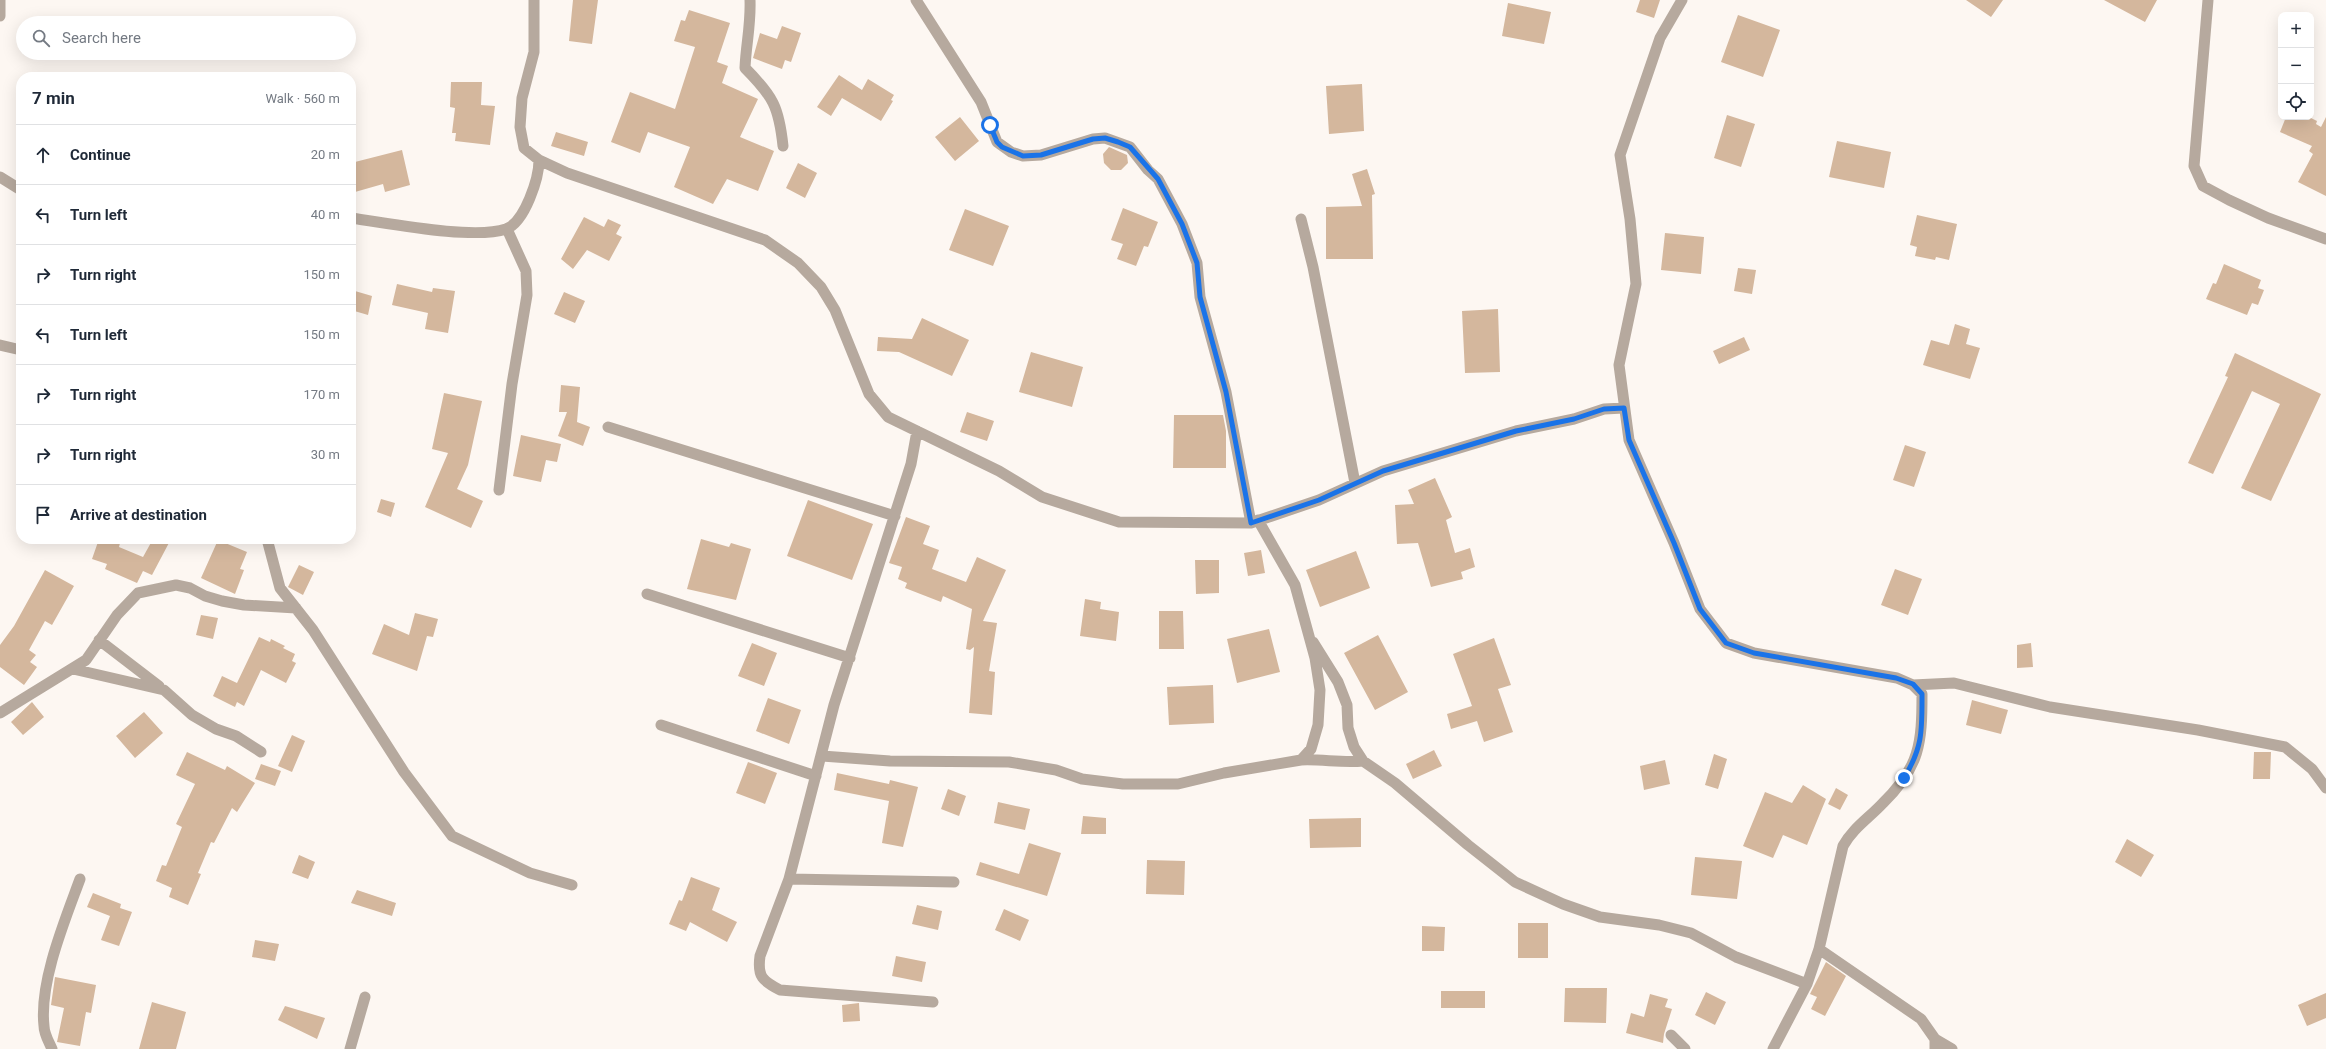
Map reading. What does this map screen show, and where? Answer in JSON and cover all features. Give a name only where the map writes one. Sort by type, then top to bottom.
[{"type":"street","points":[[0,0],[0,16]]},
{"type":"street","points":[[534,0],[534,52],[522,98],[520,127],[524,148],[539,160],[567,173],[765,240],[798,263],[821,287],[835,310],[869,394],[888,417],[999,471],[1042,497],[1119,522],[1255,521],[1319,500],[1383,471],[1516,431],[1574,419],[1604,409],[1624,408]]},
{"type":"street","points":[[750,0],[751,24],[746,50],[745,68],[773,99],[780,122],[783,146]]},
{"type":"street","points":[[916,0],[981,102],[997,142],[1002,147],[1017,155],[1041,155],[1093,139],[1105,138],[1130,147],[1158,179],[1182,224],[1197,263],[1200,297],[1226,392],[1255,521],[1295,585],[1309,637],[1320,690],[1318,725],[1311,749],[1301,760]]},
{"type":"street","points":[[1682,0],[1660,38],[1620,154],[1630,219],[1636,284],[1619,365],[1629,440],[1674,543],[1700,609],[1726,643],[1754,653],[1862,671],[1896,678],[1913,684],[1954,683],[2050,707],[2198,730],[2285,747],[2312,769],[2326,788]]},
{"type":"street","points":[[2208,0],[2194,166],[2203,186],[2268,218],[2326,239]]},
{"type":"street","points":[[356,219],[474,233],[507,229],[522,215],[535,185],[539,168],[539,160]]},
{"type":"street","points":[[0,177],[16,187]]},
{"type":"street","points":[[1301,219],[1313,267],[1355,483]]},
{"type":"street","points":[[499,490],[505,433],[527,295],[526,271],[507,229]]},
{"type":"street","points":[[0,345],[16,349]]},
{"type":"street","points":[[608,427],[895,516]]},
{"type":"street","points":[[917,431],[911,464],[834,705],[789,879],[760,956],[758,968],[765,982],[780,990],[933,1002]]},
{"type":"street","points":[[268,544],[280,588],[325,648],[404,772],[452,836],[530,873],[572,885]]},
{"type":"street","points":[[0,713],[74,669],[86,660],[99,640],[130,601],[138,593],[149,589],[176,586],[190,588],[205,596],[229,603],[296,608]]},
{"type":"street","points":[[647,594],[850,658]]},
{"type":"street","points":[[1309,637],[1338,682],[1346,705],[1348,728],[1354,747],[1363,761],[1395,783],[1468,845],[1515,882],[1540,894],[1600,917],[1659,924],[1691,933],[1736,957],[1807,984]]},
{"type":"street","points":[[99,640],[164,690],[192,715],[216,729],[236,736],[261,752]]},
{"type":"street","points":[[74,669],[164,690]]},
{"type":"street","points":[[1773,1049],[1807,984],[1819,949],[1843,846],[1851,832],[1884,803],[1904,778],[1915,759],[1922,734],[1922,694],[1913,684]]},
{"type":"street","points":[[661,725],[816,776]]},
{"type":"street","points":[[822,756],[890,760],[1009,762],[1056,770],[1082,779],[1123,784],[1178,784],[1224,773],[1301,760],[1325,759],[1347,763],[1363,761]]},
{"type":"street","points":[[52,1049],[44,1027],[44,1002],[56,944],[80,879]]},
{"type":"street","points":[[789,879],[954,882]]},
{"type":"street","points":[[1819,949],[1921,1018],[1935,1044],[1952,1049]]},
{"type":"street","points":[[350,1049],[365,996]]},
{"type":"street","points":[[1671,1035],[1685,1049]]},
{"type":"building","points":[[573,0],[598,0],[592,44],[569,41]]},
{"type":"building","points":[[1640,0],[1660,0],[1654,18],[1636,12]]},
{"type":"building","points":[[1966,0],[2003,0],[1991,17]]},
{"type":"building","points":[[2104,0],[2157,0],[2145,22]]},
{"type":"building","points":[[1508,3],[1551,12],[1544,44],[1502,36]]},
{"type":"building","points":[[689,10],[730,23],[717,62],[728,66],[722,83],[758,99],[740,137],[774,151],[758,191],[727,179],[713,204],[674,187],[690,147],[648,132],[640,153],[611,142],[630,92],[675,109],[695,47],[674,41],[681,20],[685,21]]},
{"type":"building","points":[[1738,15],[1780,30],[1763,77],[1721,62]]},
{"type":"building","points":[[782,26],[801,33],[791,62],[785,60],[782,69],[753,58],[760,33],[777,39]]},
{"type":"building","points":[[839,75],[862,90],[868,79],[894,95],[891,100],[893,101],[881,121],[842,98],[831,116],[817,107]]},
{"type":"building","points":[[451,82],[482,82],[481,105],[495,106],[490,145],[455,141],[456,133],[452,133],[455,108],[450,107]]},
{"type":"building","points":[[1362,84],[1364,131],[1329,134],[1326,86]]},
{"type":"building","points":[[1727,115],[1755,124],[1741,167],[1714,158]]},
{"type":"building","points":[[960,117],[979,141],[955,161],[935,137]]},
{"type":"building","points":[[2326,117],[2326,196],[2298,182],[2313,154],[2309,151],[2312,146],[2280,132],[2285,120],[2314,120],[2317,121],[2316,124],[2321,127]]},
{"type":"building","points":[[556,132],[588,142],[584,156],[551,146]]},
{"type":"building","points":[[1837,141],[1891,152],[1884,188],[1829,177]]},
{"type":"building","points":[[1109,147],[1127,155],[1128,163],[1121,170],[1111,170],[1104,163],[1103,154]]},
{"type":"building","points":[[402,150],[410,185],[385,192],[383,184],[356,192],[356,162]]},
{"type":"building","points":[[798,163],[817,173],[805,198],[786,188]]},
{"type":"building","points":[[1367,169],[1375,194],[1372,195],[1373,259],[1326,259],[1326,207],[1362,206],[1352,174]]},
{"type":"building","points":[[1123,208],[1158,222],[1148,247],[1144,246],[1136,266],[1117,259],[1123,244],[1111,240]]},
{"type":"building","points":[[965,209],[1009,226],[993,266],[949,250]]},
{"type":"building","points":[[1917,215],[1957,224],[1949,260],[1936,257],[1935,260],[1915,256],[1917,247],[1910,245]]},
{"type":"building","points":[[584,217],[604,227],[608,219],[621,225],[616,234],[622,237],[609,261],[587,250],[573,269],[561,259]]},
{"type":"building","points":[[1665,233],[1704,237],[1701,274],[1661,270]]},
{"type":"building","points":[[2224,264],[2261,280],[2258,288],[2264,290],[2258,305],[2252,303],[2247,315],[2206,299],[2213,283],[2216,284]]},
{"type":"building","points":[[1738,268],[1756,270],[1752,294],[1734,291]]},
{"type":"building","points":[[397,284],[432,292],[433,288],[455,291],[448,333],[425,329],[428,313],[392,305]]},
{"type":"building","points":[[356,291],[372,296],[368,315],[356,311]]},
{"type":"building","points":[[564,292],[585,301],[575,323],[554,314]]},
{"type":"building","points":[[1498,309],[1500,372],[1465,373],[1462,311]]},
{"type":"building","points":[[922,318],[969,340],[952,376],[899,352],[877,351],[878,337],[912,339]]},
{"type":"building","points":[[1955,324],[1970,329],[1966,344],[1980,348],[1970,379],[1923,365],[1931,340],[1949,345]]},
{"type":"building","points":[[1744,337],[1750,350],[1719,364],[1713,351]]},
{"type":"building","points":[[1031,352],[1083,367],[1072,407],[1019,392]]},
{"type":"building","points":[[2235,353],[2321,394],[2271,501],[2241,488],[2280,404],[2252,391],[2213,474],[2188,463],[2228,377],[2225,376]]},
{"type":"building","points":[[561,385],[580,387],[577,422],[590,427],[583,446],[558,436],[567,412],[559,412]]},
{"type":"building","points":[[444,393],[482,401],[468,465],[457,489],[483,501],[471,528],[425,507],[448,453],[432,449]]},
{"type":"building","points":[[967,412],[994,421],[987,441],[960,432]]},
{"type":"building","points":[[1174,415],[1223,415],[1226,431],[1226,468],[1173,468]]},
{"type":"building","points":[[521,435],[561,444],[557,462],[546,460],[541,482],[513,476]]},
{"type":"building","points":[[1905,445],[1926,452],[1914,487],[1893,480]]},
{"type":"building","points":[[1435,478],[1452,517],[1446,520],[1455,553],[1470,548],[1475,567],[1461,572],[1463,579],[1431,587],[1418,543],[1397,544],[1395,505],[1414,504],[1408,490]]},
{"type":"building","points":[[381,499],[395,503],[391,517],[377,512]]},
{"type":"building","points":[[808,500],[873,524],[852,580],[787,556]]},
{"type":"building","points":[[906,517],[930,526],[923,544],[939,550],[932,569],[966,582],[977,557],[1006,570],[983,621],[997,623],[989,671],[995,672],[992,715],[969,713],[974,647],[970,650],[966,649],[972,609],[943,596],[941,602],[905,588],[907,583],[898,579],[902,567],[889,563]]},
{"type":"building","points":[[701,539],[729,547],[731,543],[751,549],[736,600],[687,589]]},
{"type":"building","points":[[97,544],[120,544],[119,547],[143,557],[150,544],[168,544],[152,575],[143,571],[137,583],[105,569],[107,564],[92,559]]},
{"type":"building","points":[[216,544],[228,544],[247,552],[240,569],[244,570],[235,594],[201,578]]},
{"type":"building","points":[[1261,550],[1265,573],[1248,576],[1244,553]]},
{"type":"building","points":[[1356,551],[1370,588],[1320,607],[1306,570]]},
{"type":"building","points":[[1195,560],[1219,560],[1219,593],[1196,594]]},
{"type":"building","points":[[299,565],[314,572],[303,595],[288,587]]},
{"type":"building","points":[[1895,569],[1922,579],[1908,615],[1881,605]]},
{"type":"building","points":[[45,570],[74,586],[52,625],[45,621],[29,650],[36,655],[30,662],[37,667],[24,685],[0,667],[0,645],[14,626]]},
{"type":"building","points":[[1085,599],[1101,602],[1100,609],[1119,612],[1116,641],[1080,636]]},
{"type":"building","points":[[1159,611],[1183,611],[1184,649],[1159,649]]},
{"type":"building","points":[[415,613],[438,619],[433,637],[427,636],[417,671],[372,654],[384,624],[409,635]]},
{"type":"building","points":[[201,615],[218,618],[213,639],[196,635]]},
{"type":"building","points":[[1269,629],[1280,672],[1237,683],[1227,639]]},
{"type":"building","points":[[1378,635],[1408,692],[1375,710],[1344,653]]},
{"type":"building","points":[[259,637],[270,642],[271,639],[285,646],[283,648],[295,654],[292,661],[296,663],[286,683],[261,670],[244,706],[237,702],[235,707],[213,696],[222,676],[237,683]]},
{"type":"building","points":[[1494,638],[1511,685],[1498,689],[1513,732],[1484,742],[1477,721],[1451,729],[1447,714],[1472,706],[1453,654]]},
{"type":"building","points":[[752,643],[777,653],[764,686],[738,676]]},
{"type":"building","points":[[2031,643],[2033,667],[2017,668],[2017,645]]},
{"type":"building","points":[[1213,685],[1214,723],[1169,725],[1167,687]]},
{"type":"building","points":[[768,698],[801,710],[789,744],[756,731]]},
{"type":"building","points":[[1972,700],[2008,710],[2001,734],[1966,725]]},
{"type":"building","points":[[32,702],[44,717],[23,735],[11,722]]},
{"type":"building","points":[[144,712],[163,733],[135,758],[116,736]]},
{"type":"building","points":[[292,735],[305,741],[292,772],[278,766]]},
{"type":"building","points":[[1434,750],[1442,766],[1413,779],[1406,764]]},
{"type":"building","points":[[187,752],[225,770],[227,766],[255,783],[237,812],[232,808],[214,843],[211,842],[198,873],[201,874],[188,905],[169,897],[172,888],[156,881],[162,865],[166,866],[182,827],[176,824],[195,784],[176,775]]},
{"type":"building","points":[[2254,752],[2271,752],[2270,779],[2253,779]]},
{"type":"building","points":[[1714,754],[1727,759],[1718,789],[1705,785]]},
{"type":"building","points":[[1665,760],[1670,784],[1644,790],[1640,766]]},
{"type":"building","points":[[748,762],[777,773],[765,804],[736,793]]},
{"type":"building","points":[[261,764],[281,771],[275,786],[255,779]]},
{"type":"building","points":[[837,773],[889,784],[890,780],[918,787],[903,847],[882,843],[889,801],[834,790]]},
{"type":"building","points":[[1803,785],[1826,799],[1807,845],[1783,835],[1773,858],[1743,846],[1765,792],[1792,803]]},
{"type":"building","points":[[1836,788],[1848,795],[1840,810],[1828,804]]},
{"type":"building","points":[[948,789],[966,796],[959,816],[941,809]]},
{"type":"building","points":[[998,802],[1030,809],[1025,830],[994,823]]},
{"type":"building","points":[[1083,816],[1106,818],[1106,834],[1081,834]]},
{"type":"building","points":[[1361,818],[1361,847],[1310,848],[1309,819]]},
{"type":"building","points":[[2127,839],[2154,855],[2141,877],[2115,862]]},
{"type":"building","points":[[1029,843],[1061,853],[1047,896],[976,875],[980,862],[1019,874]]},
{"type":"building","points":[[299,855],[315,862],[308,879],[292,873]]},
{"type":"building","points":[[1695,857],[1742,861],[1737,899],[1691,895]]},
{"type":"building","points":[[1147,860],[1185,861],[1184,895],[1146,894]]},
{"type":"building","points":[[691,877],[720,888],[712,910],[737,922],[727,942],[690,922],[686,931],[669,924],[679,900],[682,901]]},
{"type":"building","points":[[357,890],[396,903],[392,916],[351,903]]},
{"type":"building","points":[[93,893],[121,904],[120,908],[132,912],[119,946],[101,940],[110,916],[87,907]]},
{"type":"building","points":[[917,905],[942,911],[938,930],[912,924]]},
{"type":"building","points":[[1004,909],[1029,920],[1020,941],[995,930]]},
{"type":"building","points":[[1518,923],[1548,923],[1548,958],[1518,958]]},
{"type":"building","points":[[1422,926],[1445,927],[1444,951],[1422,951]]},
{"type":"building","points":[[255,940],[279,944],[275,961],[252,957]]},
{"type":"building","points":[[896,956],[926,962],[922,982],[892,976]]},
{"type":"building","points":[[1826,962],[1846,976],[1825,1016],[1811,1009],[1817,997],[1810,994]]},
{"type":"building","points":[[55,977],[96,985],[91,1013],[86,1012],[80,1046],[57,1042],[64,1008],[51,1005]]},
{"type":"building","points":[[1565,988],[1607,988],[1606,1023],[1564,1022]]},
{"type":"building","points":[[1441,991],[1485,991],[1485,1008],[1441,1008]]},
{"type":"building","points":[[1706,992],[1726,1002],[1715,1025],[1695,1015]]},
{"type":"building","points":[[2326,993],[2326,1018],[2307,1026],[2298,1005]]},
{"type":"building","points":[[1650,994],[1668,999],[1665,1007],[1672,1009],[1664,1034],[1663,1043],[1626,1033],[1631,1013],[1644,1017]]},
{"type":"building","points":[[152,1002],[186,1012],[176,1049],[139,1049]]},
{"type":"building","points":[[859,1003],[860,1021],[843,1022],[842,1005]]},
{"type":"building","points":[[285,1006],[325,1018],[317,1039],[278,1020]]},
{"type":"route","points":[[990,125],[997,142],[1002,147],[1017,155],[1023,156],[1041,155],[1056,149],[1068,148],[1075,144],[1093,139],[1105,138],[1118,142],[1130,147],[1148,170],[1158,179],[1182,224],[1197,263],[1200,297],[1226,392],[1251,523],[1319,500],[1383,471],[1516,431],[1574,419],[1604,409],[1624,408],[1629,440],[1674,543],[1700,609],[1726,643],[1754,653],[1896,678],[1913,684],[1922,694],[1922,734],[1915,759],[1904,778]]}]
